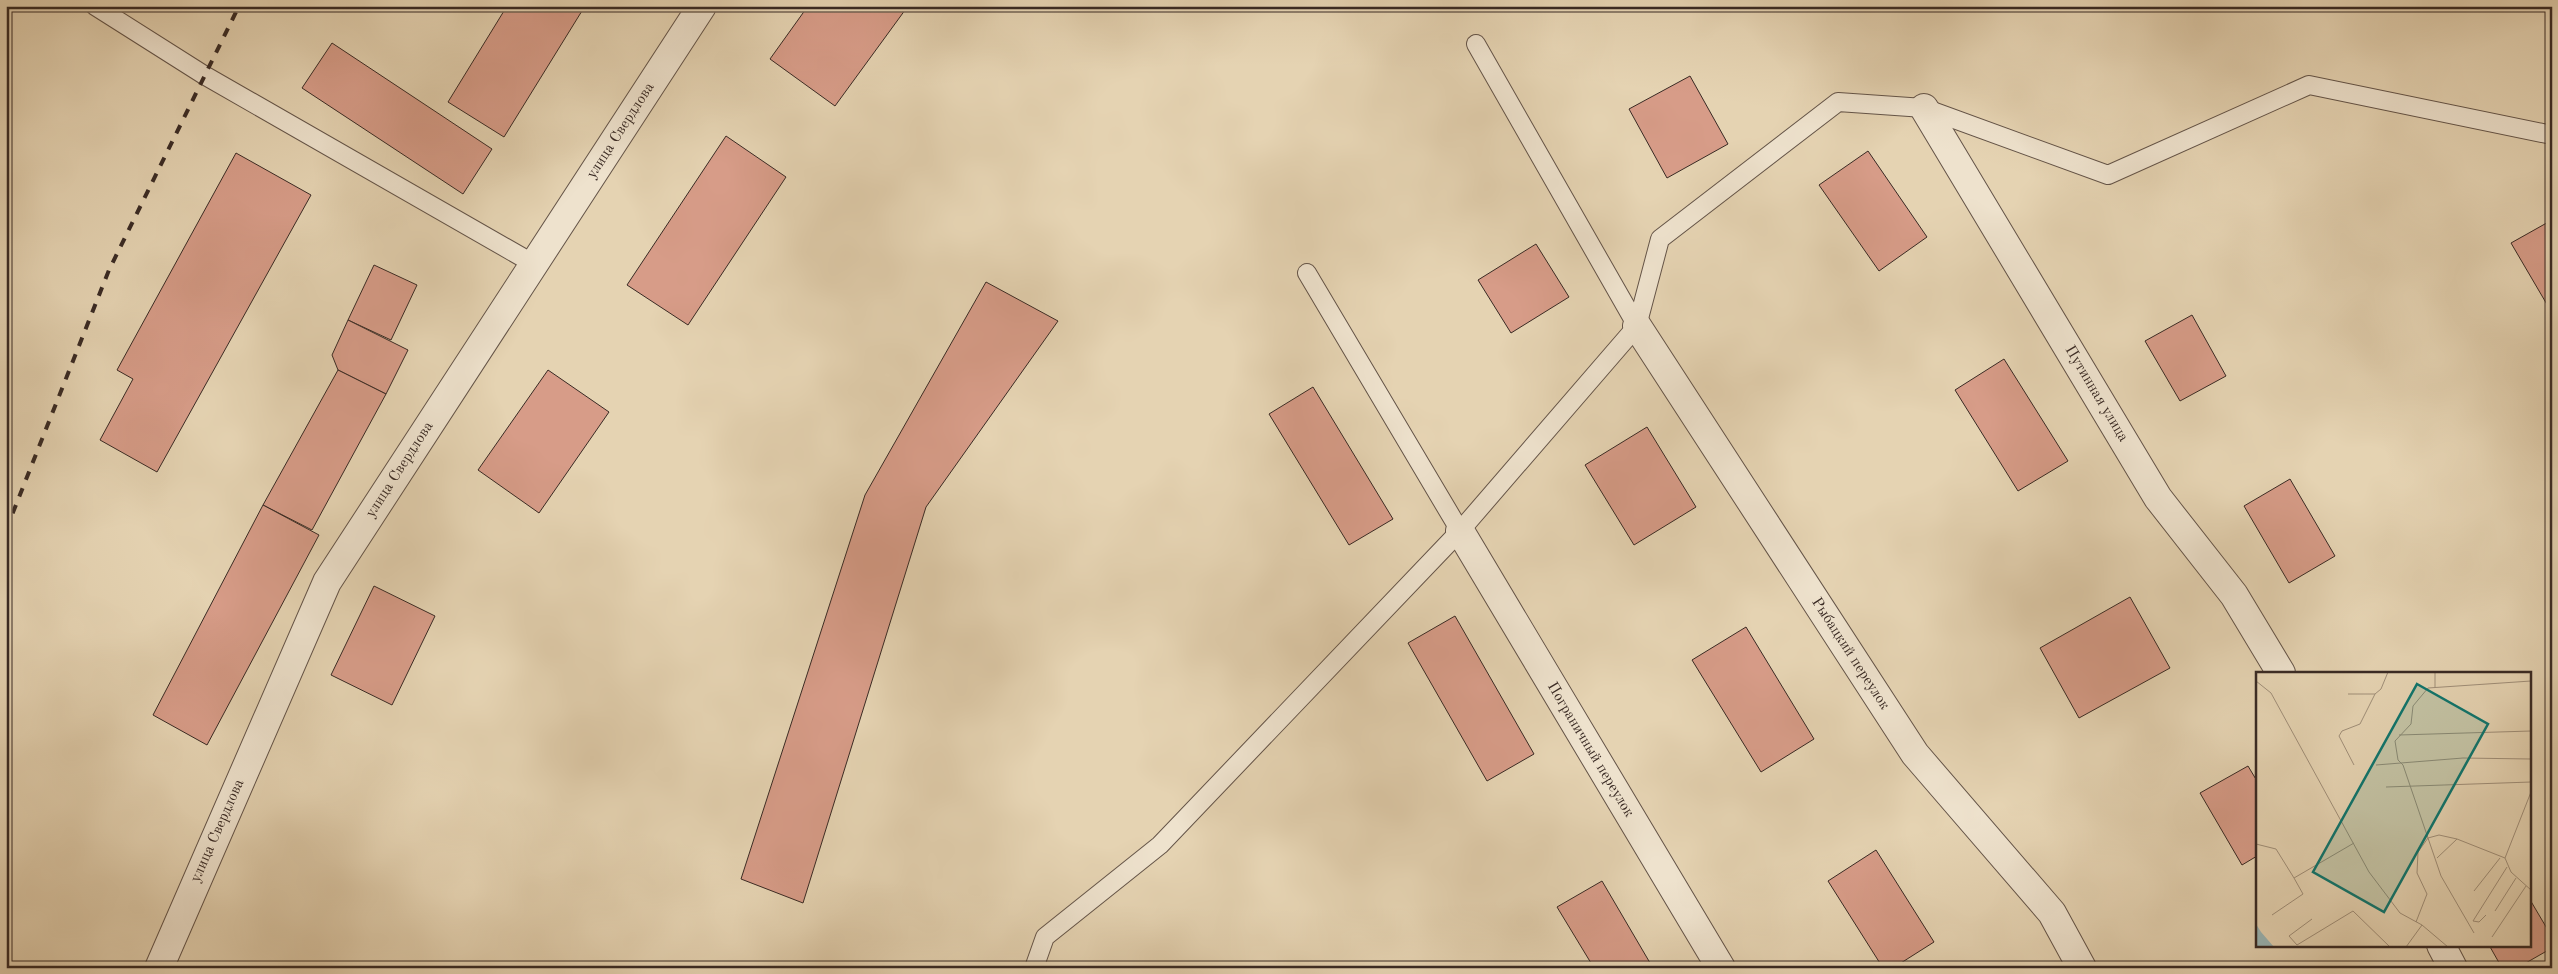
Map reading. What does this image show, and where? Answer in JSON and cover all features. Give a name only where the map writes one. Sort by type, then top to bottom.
[{"type":"street","name":"улица Свердлова","points":[[159,968],[327,582],[702,6]]},
{"type":"street","name":"Путинная улица","points":[[1924,108],[2158,498],[2234,595],[2280,672]]},
{"type":"street","name":"Рыбацкий переулок","points":[[1637,326],[1915,754],[2052,913],[2082,968]]},
{"type":"street","name":"Пограничный переулок","points":[[1460,532],[1721,968]]},
{"type":"street","points":[[2441,946],[2453,968]]},
{"type":"lane","points":[[94,6],[204,75],[534,264]]},
{"type":"lane","points":[[1476,44],[1637,326]]},
{"type":"lane","points":[[1034,968],[1045,937],[1160,845],[1460,532],[1637,326],[1660,240],[1838,102],[1924,108],[2108,175],[2308,84],[2552,134]]},
{"type":"lane","points":[[1307,274],[1460,532]]},
{"type":"building","points":[[507,6],[585,6],[504,137],[448,102]]},
{"type":"building","points":[[808,6],[908,6],[835,106],[770,59]]},
{"type":"building","points":[[332,43],[492,149],[463,194],[302,88]]},
{"type":"building","points":[[1690,76],[1728,144],[1667,178],[1629,109]]},
{"type":"building","points":[[726,136],[786,177],[688,325],[627,285]]},
{"type":"building","points":[[1868,151],[1927,237],[1879,271],[1819,185]]},
{"type":"building","points":[[236,153],[311,195],[157,472],[100,440],[133,379],[117,370]]},
{"type":"building","points":[[2552,220],[2552,313],[2511,243]]},
{"type":"building","points":[[1536,244],[1569,297],[1511,333],[1478,280]]},
{"type":"building","points":[[374,265],[417,285],[391,340],[348,320]]},
{"type":"building","points":[[986,282],[1058,321],[926,507],[803,903],[741,879],[865,495]]},
{"type":"building","points":[[2192,315],[2226,376],[2180,401],[2145,341]]},
{"type":"building","points":[[348,320],[408,350],[386,394],[338,370],[332,355]]},
{"type":"building","points":[[2004,359],[2068,461],[2018,491],[1955,390]]},
{"type":"building","points":[[338,370],[386,394],[312,530],[263,505]]},
{"type":"building","points":[[548,370],[609,412],[539,513],[478,470]]},
{"type":"building","points":[[1313,387],[1393,519],[1349,545],[1269,414]]},
{"type":"building","points":[[1647,427],[1696,507],[1634,545],[1585,465]]},
{"type":"building","points":[[2290,479],[2335,556],[2289,583],[2244,506]]},
{"type":"building","points":[[263,505],[319,535],[207,745],[153,715]]},
{"type":"building","points":[[374,586],[435,616],[392,705],[331,675]]},
{"type":"building","points":[[2130,597],[2170,668],[2079,718],[2040,648]]},
{"type":"building","points":[[1455,616],[1534,754],[1487,781],[1408,643]]},
{"type":"building","points":[[1746,627],[1814,739],[1761,772],[1692,660]]},
{"type":"building","points":[[2248,766],[2256,779],[2256,857],[2242,865],[2200,793]]},
{"type":"building","points":[[1876,850],[1934,942],[1893,968],[1883,968],[1828,881]]},
{"type":"building","points":[[1602,881],[1653,968],[1594,968],[1557,907]]},
{"type":"building","points":[[2530,900],[2552,937],[2552,948],[2517,968],[2502,968],[2490,946],[2530,946]]},
{"type":"railway","points":[[6,530],[109,270],[239,6]]}]
